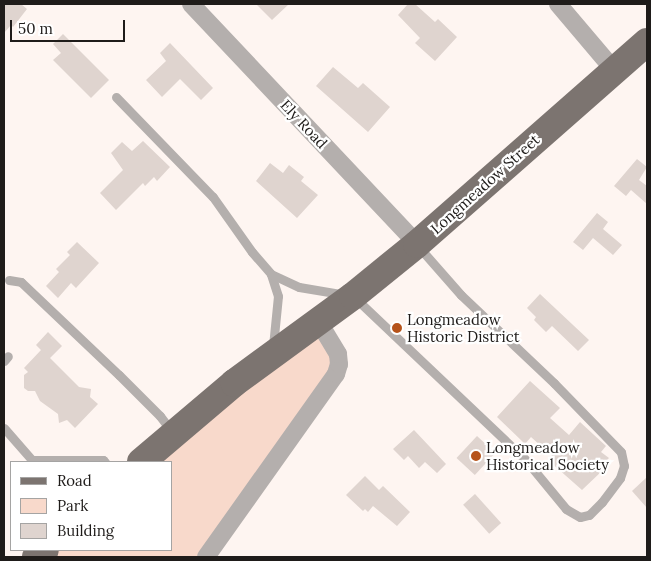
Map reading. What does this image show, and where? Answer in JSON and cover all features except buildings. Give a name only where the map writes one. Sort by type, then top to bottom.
[{"type":"main road","name":"Longmeadow Street","points":[[142,461],[173,433],[271,354],[353,296],[416,244],[647,42]]},
{"type":"street","name":"Ely Road","points":[[190,4],[416,244]]},
{"type":"street","points":[[558,4],[614,70]]},
{"type":"street","points":[[211,555],[336,374],[339,364],[338,354],[318,321]]},
{"type":"lane","points":[[116,97],[213,197],[252,252],[271,274],[278,296],[278,310],[271,354]]},
{"type":"lane","points":[[271,274],[299,287],[353,296],[524,458],[566,509],[580,516],[589,515],[602,502],[620,478],[624,466],[621,452],[554,383],[461,295],[416,244]]},
{"type":"lane","points":[[9,280],[21,282],[126,382],[160,416],[173,433]]},
{"type":"lane","points":[[4,428],[32,460],[104,461]]},
{"type":"green space","points":[[318,321],[339,364],[206,557],[36,557],[44,551],[172,551],[172,461],[142,461]]},
{"type":"place","name":"Longmeadow Historic District","points":[[397,328]]},
{"type":"place","name":"Longmeadow Historical Society","points":[[476,456]]}]
